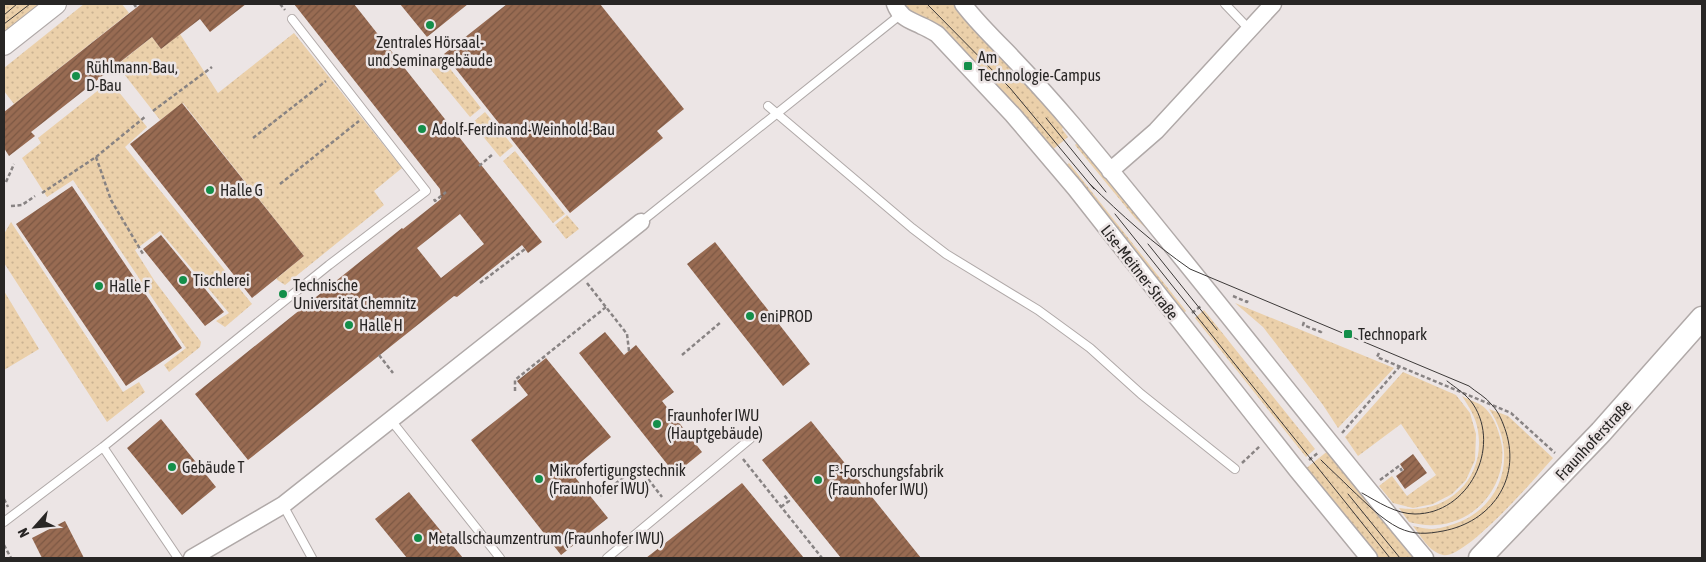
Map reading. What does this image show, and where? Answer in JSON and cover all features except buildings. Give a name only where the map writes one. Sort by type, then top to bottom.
[{"type":"main road","name":"Fraunhoferstraße","points":[[1480,558],[1601,432],[1702,318]]},
{"type":"street","points":[[4,45],[56,4]]},
{"type":"street","points":[[963,4],[1043,89],[1425,558]]},
{"type":"street","points":[[1110,171],[1156,131],[1272,4]]},
{"type":"street","name":"Lise-Meitner-Straße","points":[[897,9],[909,21],[937,34],[1014,114],[1369,558]]},
{"type":"street","points":[[192,558],[283,505],[641,222]]},
{"type":"lane","points":[[1224,4],[1249,30]]},
{"type":"lane","points":[[641,222],[777,114],[897,9]]},
{"type":"lane","points":[[4,522],[103,447],[322,270],[426,191],[292,19]]},
{"type":"lane","points":[[768,106],[912,228],[946,254],[1038,310],[1090,348],[1141,394],[1235,469]]},
{"type":"lane","points":[[390,419],[500,558]]},
{"type":"lane","points":[[608,558],[750,439]]},
{"type":"lane","points":[[103,447],[178,558]]},
{"type":"lane","points":[[283,505],[312,558]]},
{"type":"path","points":[[153,111],[212,67]]},
{"type":"path","points":[[252,138],[335,74]]},
{"type":"path","points":[[280,184],[367,115]]},
{"type":"path","points":[[42,193],[96,157],[146,116]]},
{"type":"path","points":[[479,166],[493,154]]},
{"type":"path","points":[[96,157],[110,200],[143,254]]},
{"type":"path","points":[[6,182],[14,164]]},
{"type":"path","points":[[11,206],[22,206],[35,196]]},
{"type":"path","points":[[480,283],[525,249]]},
{"type":"path","points":[[578,272],[627,334],[629,351]]},
{"type":"path","points":[[1179,322],[1213,296]]},
{"type":"path","points":[[515,391],[515,380],[606,307]]},
{"type":"path","points":[[682,355],[721,322]]},
{"type":"path","points":[[1304,322],[1303,325],[1321,332],[1322,330]]},
{"type":"path","points":[[1379,353],[1377,357],[1511,413],[1559,456]]},
{"type":"path","points":[[379,355],[393,372]]},
{"type":"path","points":[[1297,470],[1340,435],[1400,366]]},
{"type":"path","points":[[1235,469],[1264,443]]},
{"type":"path","points":[[736,450],[822,558]]},
{"type":"path","points":[[596,489],[601,495],[638,466],[670,506]]},
{"type":"path","points":[[1374,484],[1399,466],[1402,471]]},
{"type":"path","points":[[781,507],[789,501],[784,495]]},
{"type":"path","points":[[4,545],[11,558]]},
{"type":"shaded area","points":[[4,4],[47,4],[4,39]]},
{"type":"shaded area","points":[[84,4],[122,4],[129,13],[14,104],[4,91],[4,68]]},
{"type":"shaded area","points":[[905,4],[955,4],[1066,124],[1062,129],[1068,137],[1051,151]]},
{"type":"shaded area","points":[[294,33],[402,168],[374,191],[384,205],[285,285],[276,279],[304,256],[183,103],[160,120],[117,65],[152,37],[161,49],[180,34],[218,93]]},
{"type":"shaded area","points":[[440,56],[481,108],[470,117],[428,66]]},
{"type":"shaded area","points":[[110,81],[147,127],[125,147],[252,304],[225,327],[216,321],[229,313],[160,231],[135,250],[154,280],[201,342],[200,347],[169,372],[164,365],[186,348],[73,180],[47,197],[22,158],[41,143],[38,138]]},
{"type":"shaded area","points":[[485,112],[513,146],[500,157],[472,123]]},
{"type":"shaded area","points":[[1079,141],[1156,238],[1135,218],[1075,145]]},
{"type":"shaded area","points":[[515,151],[565,214],[553,223],[503,161]]},
{"type":"shaded area","points":[[1069,163],[1186,311],[1181,316],[1064,167]]},
{"type":"shaded area","points":[[567,215],[579,229],[566,239],[555,225]]},
{"type":"shaded area","points":[[11,222],[123,392],[139,382],[145,392],[107,422],[4,263],[4,234]]},
{"type":"shaded area","points":[[4,291],[39,349],[4,370]]},
{"type":"shaded area","points":[[1235,303],[1394,368],[1338,428],[1323,405],[1263,327]]},
{"type":"shaded area","points":[[1204,310],[1315,449],[1306,457],[1195,318]]},
{"type":"shaded area","points":[[1403,372],[1456,395],[1470,413],[1476,434],[1475,460],[1466,480],[1452,494],[1433,504],[1413,508],[1393,503],[1379,486],[1392,476],[1407,496],[1436,475],[1401,424],[1358,456],[1345,437]]},
{"type":"shaded area","points":[[1462,396],[1483,406],[1494,421],[1502,447],[1499,475],[1485,500],[1475,510],[1463,517],[1450,523],[1435,525],[1409,522],[1399,508],[1416,509],[1432,506],[1447,500],[1459,491],[1469,479],[1476,464],[1479,448],[1476,421]]},
{"type":"shaded area","points":[[1489,409],[1508,416],[1553,458],[1517,498],[1483,531],[1453,553],[1443,555],[1429,547],[1413,526],[1432,529],[1454,524],[1471,516],[1485,505],[1495,491],[1502,476],[1503,442],[1498,425]]},
{"type":"shaded area","points":[[1329,450],[1416,558],[1375,558],[1304,470]]},
{"type":"tram line","points":[[4,15],[17,4]]},
{"type":"tram line","points":[[4,24],[30,4]]},
{"type":"tram line","points":[[927,4],[1010,88],[1094,189]]},
{"type":"tram line","points":[[1046,118],[1106,192]]},
{"type":"tram line","points":[[1090,184],[1138,229],[1190,269],[1469,386],[1487,400],[1497,411],[1506,432],[1510,450],[1505,482],[1498,496],[1488,508],[1460,526],[1426,533],[1415,533],[1405,530],[1386,520],[1321,460]]},
{"type":"tram line","points":[[1115,214],[1390,558]]},
{"type":"tram line","points":[[1148,244],[1217,330]]},
{"type":"tram line","points":[[1362,493],[1394,510],[1415,514],[1434,511],[1450,503],[1464,491],[1475,476],[1484,440],[1481,421],[1473,404],[1461,391],[1447,381]]},
{"type":"tram line","points":[[1348,494],[1400,558]]},
{"type":"place","name":"Zentrales Hörsaal- und Seminargebäude","points":[[430,25]]},
{"type":"place","name":"Am Technologie-Campus","points":[[968,66]]},
{"type":"place","name":"Rühlmann-Bau, D-Bau","points":[[76,76]]},
{"type":"place","name":"Adolf-Ferdinand-Weinhold-Bau","points":[[422,129]]},
{"type":"place","name":"Halle G","points":[[210,190]]},
{"type":"place","name":"Tischlerei","points":[[183,280]]},
{"type":"place","name":"Halle F","points":[[99,286]]},
{"type":"place","name":"Technische Universität Chemnitz","points":[[283,294]]},
{"type":"place","name":"eniPROD","points":[[750,316]]},
{"type":"place","name":"Halle H","points":[[349,325]]},
{"type":"place","name":"Technopark","points":[[1348,334]]},
{"type":"place","name":"Fraunhofer IWU (Hauptgebäude)","points":[[657,424]]},
{"type":"place","name":"Gebäude T","points":[[172,467]]},
{"type":"place","name":"Mikrofertigungstechnik (Fraunhofer IWU)","points":[[539,479]]},
{"type":"place","name":"E³-Forschungsfabrik (Fraunhofer IWU)","points":[[818,480]]},
{"type":"place","name":"Metallschaumzentrum (Fraunhofer IWU)","points":[[418,538]]}]
